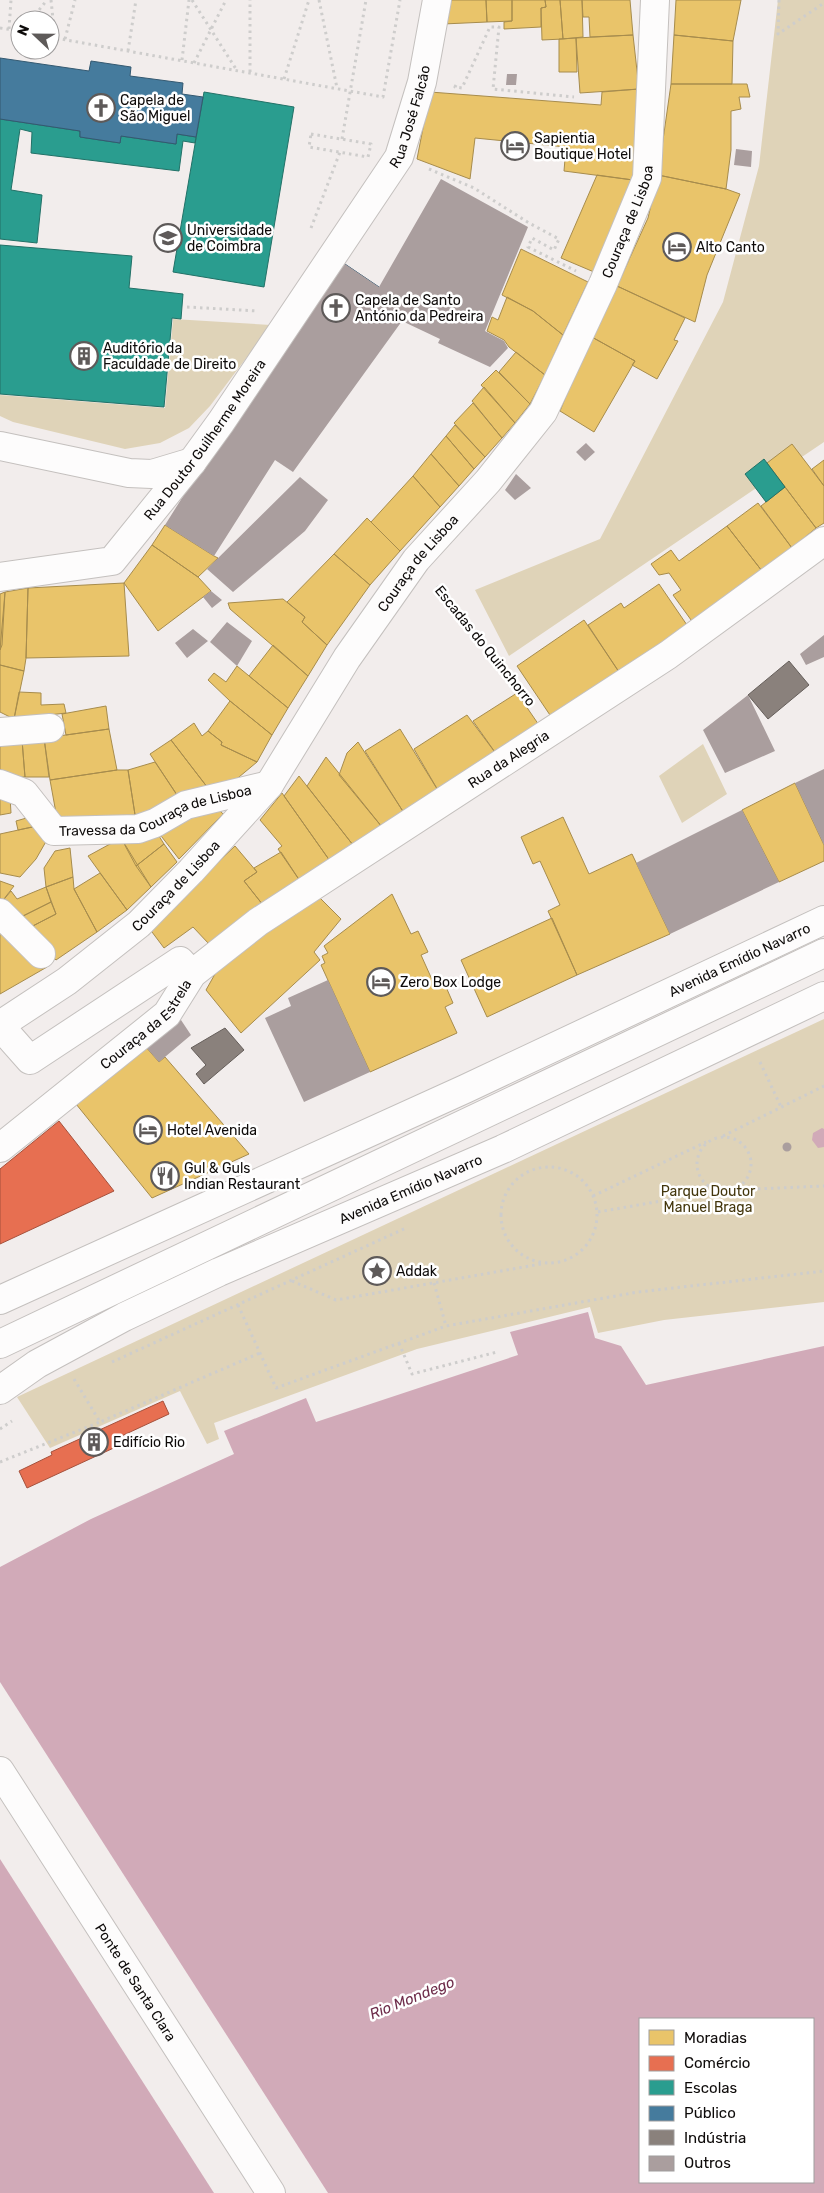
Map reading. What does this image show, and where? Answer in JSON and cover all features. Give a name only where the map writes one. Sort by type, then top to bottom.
[{"type":"street","name":"Rua José Falcão","points":[[357,221],[399,157],[422,82],[437,0]]},
{"type":"street","name":"Couraça de Lisboa","points":[[0,1026],[68,981],[139,924],[191,871],[268,785],[347,658],[416,560],[488,481],[543,412],[603,284],[647,178],[655,0]]},
{"type":"street","name":"Rua Doutor Guilherme Moreira","points":[[0,577],[112,561],[192,462],[357,221]]},
{"type":"street","points":[[0,446],[129,473],[152,474],[192,462]]},
{"type":"street","name":"Rua da Alegria","points":[[192,974],[258,922],[668,656],[824,542]]},
{"type":"street","points":[[0,732],[50,728]]},
{"type":"street","name":"Travessa da Couraça de Lisboa","points":[[0,784],[24,794],[54,831],[138,829],[155,823],[186,806],[268,785]]},
{"type":"street","points":[[0,913],[41,954]]},
{"type":"street","name":"Avenida Emídio Navarro","points":[[0,1300],[465,1089],[824,920]]},
{"type":"street","points":[[0,1344],[824,953]]},
{"type":"street","name":"Couraça da Estrela","points":[[0,1026],[30,1060],[180,961],[192,974],[167,1014],[0,1148]]},
{"type":"street","name":"Avenida Emídio Navarro","points":[[0,1390],[37,1364],[124,1317],[219,1272],[503,1149],[824,996]]},
{"type":"street","name":"Ponte de Santa Clara","points":[[0,1771],[271,2193]]},
{"type":"path","points":[[0,28],[9,29],[11,0]]},
{"type":"path","points":[[39,10],[47,0]]},
{"type":"path","points":[[65,39],[75,0]]},
{"type":"path","points":[[128,51],[136,0]]},
{"type":"path","points":[[182,60],[191,0]]},
{"type":"path","points":[[191,0],[236,70]]},
{"type":"path","points":[[194,62],[226,0]]},
{"type":"path","points":[[250,0],[250,72]]},
{"type":"path","points":[[284,79],[309,0]]},
{"type":"path","points":[[319,0],[337,88]]},
{"type":"path","points":[[342,139],[366,0]]},
{"type":"path","points":[[60,38],[383,96],[400,0]]},
{"type":"path","points":[[779,0],[778,34],[824,3]]},
{"type":"path","points":[[456,79],[456,88],[462,88],[490,27],[499,27],[493,89],[574,97]]},
{"type":"path","points":[[311,134],[371,144],[368,157],[340,152],[309,147],[311,134]]},
{"type":"path","points":[[309,232],[340,152]]},
{"type":"path","points":[[399,157],[474,188],[529,223],[559,239],[554,250],[532,238],[528,247],[603,284]]},
{"type":"path","points":[[187,307],[260,311]]},
{"type":"path","name":"Escadas do Quinchorro","points":[[416,560],[554,731]]},
{"type":"path","points":[[760,1061],[781,1108]]},
{"type":"path","points":[[722,1137],[824,1086]]},
{"type":"path","points":[[593,1196],[715,1138],[722,1137],[735,1138],[745,1146],[751,1158],[750,1172],[743,1183],[731,1190]]},
{"type":"path","points":[[715,1138],[704,1144],[698,1155],[697,1167],[701,1178],[710,1187],[720,1191],[824,1186]]},
{"type":"path","points":[[111,1362],[291,1281],[336,1300],[557,1263],[570,1259],[582,1251],[591,1240],[598,1212],[593,1196],[586,1184],[576,1175],[564,1169],[550,1167],[525,1173],[505,1195],[502,1225],[507,1239],[516,1251],[528,1259],[542,1264]]},
{"type":"path","points":[[598,1212],[667,1200],[710,1187]]},
{"type":"path","points":[[238,1306],[276,1388],[446,1326],[638,1292],[824,1271]]},
{"type":"path","points":[[434,1283],[446,1326]]},
{"type":"path","points":[[399,1343],[412,1374],[497,1352]]},
{"type":"path","points":[[0,1462],[100,1422],[260,1353]]},
{"type":"path","points":[[66,1384],[74,1378],[100,1422]]},
{"type":"path","points":[[0,1429],[16,1418]]},
{"type":"green space","points":[[778,0],[824,0],[824,442],[509,656],[475,590],[600,539],[723,302],[759,166]]},
{"type":"green space","points":[[173,319],[271,325],[210,406],[189,428],[160,443],[125,449],[13,422],[0,416],[0,395],[165,408]]},
{"type":"green space","points":[[703,744],[727,794],[682,823],[659,776]]},
{"type":"green space","name":"Parque Doutor Manuel Braga","points":[[824,1019],[824,1302],[664,1320],[598,1333],[590,1307],[417,1349],[214,1423],[219,1439],[207,1444],[180,1391],[50,1448],[17,1397]]},
{"type":"water","points":[[822,1128],[824,1129],[824,1147],[818,1148],[812,1140],[813,1133]]},
{"type":"water","name":"Rio Mondego","points":[[588,1312],[595,1338],[621,1346],[646,1385],[824,1346],[824,2193],[0,2193],[0,1567],[91,1519],[234,1454],[224,1431],[306,1398],[316,1422],[518,1355],[510,1332]]},
{"type":"pier","points":[[0,1682],[328,2193],[214,2193],[0,1859]]},
{"type":"building: Moradias","points":[[447,0],[486,0],[487,22],[443,24]]},
{"type":"building: Moradias","points":[[486,0],[512,0],[512,21],[487,22]]},
{"type":"building: Moradias","points":[[512,0],[545,0],[546,7],[541,8],[541,27],[504,29],[504,22],[512,21]]},
{"type":"building: Moradias","points":[[545,0],[560,0],[563,39],[542,40],[541,8],[546,7]]},
{"type":"building: Moradias","points":[[560,0],[582,0],[583,37],[563,39]]},
{"type":"building: Moradias","points":[[582,0],[630,0],[633,35],[590,37],[589,17],[583,17]]},
{"type":"building: Moradias","points":[[676,0],[741,0],[733,41],[674,35]]},
{"type":"building: Moradias","points":[[633,35],[639,89],[580,93],[576,38]]},
{"type":"building: Moradias","points":[[674,35],[733,41],[732,84],[671,84]]},
{"type":"building: Moradias","points":[[576,38],[577,72],[559,72],[559,39]]},
{"type":"building: Moradias","points":[[671,84],[747,84],[750,97],[739,97],[741,109],[731,111],[731,150],[726,189],[658,175]]},
{"type":"building: Moradias","points":[[639,89],[633,180],[564,171],[566,147],[475,138],[470,179],[417,159],[430,92],[601,105],[602,92]]},
{"type":"building: Moradias","points":[[597,175],[633,180],[594,272],[561,258]]},
{"type":"building: Moradias","name":"Alto Canto","points":[[658,175],[726,189],[740,194],[707,275],[695,322],[617,286],[648,218]]},
{"type":"building: Moradias","points":[[521,249],[588,282],[563,335],[533,311],[502,295]]},
{"type":"building: Moradias","points":[[617,286],[685,318],[674,340],[678,341],[657,379],[632,365],[635,361],[590,336]]},
{"type":"building: Moradias","points":[[507,297],[533,311],[563,335],[545,375],[509,347],[504,340],[487,331],[492,317],[498,320]]},
{"type":"building: Moradias","points":[[590,336],[635,361],[594,432],[560,411]]},
{"type":"building: Moradias","points":[[516,352],[545,375],[530,404],[499,372]]},
{"type":"building: Moradias","points":[[496,370],[530,404],[515,423],[481,385]]},
{"type":"building: Moradias","points":[[484,387],[515,423],[502,438],[472,401]]},
{"type":"building: Moradias","points":[[473,403],[502,438],[485,457],[454,423]]},
{"type":"building: Moradias","points":[[455,425],[485,457],[474,469],[446,436]]},
{"type":"building: Moradias","points":[[446,436],[474,469],[459,486],[431,454]]},
{"type":"building: Moradias","points":[[792,444],[824,486],[824,523],[816,528],[767,463]]},
{"type":"building: Moradias","points":[[431,454],[459,486],[440,507],[413,476]]},
{"type":"building: Moradias","points":[[824,460],[824,486],[812,469]]},
{"type":"building: Moradias","points":[[413,476],[440,507],[400,551],[371,522]]},
{"type":"building: Moradias","points":[[785,487],[816,528],[792,548],[761,506]]},
{"type":"building: Moradias","points":[[758,503],[792,548],[762,571],[727,526]]},
{"type":"building: Moradias","points":[[367,518],[400,551],[370,585],[334,554]]},
{"type":"building: Moradias","points":[[165,525],[218,558],[198,577],[152,545]]},
{"type":"building: Moradias","points":[[727,526],[762,571],[694,624],[673,595],[681,590],[669,573],[659,575],[651,564],[671,550],[679,561]]},
{"type":"building: Moradias","points":[[152,545],[198,577],[211,591],[158,631],[124,583]]},
{"type":"building: Moradias","points":[[334,554],[370,585],[327,645],[302,622],[305,617],[287,602]]},
{"type":"building: Moradias","points":[[124,583],[129,656],[26,658],[28,588]]},
{"type":"building: Moradias","points":[[659,584],[689,628],[621,675],[588,625],[621,603],[624,608]]},
{"type":"building: Moradias","points":[[28,588],[24,671],[0,665],[0,650],[5,592]]},
{"type":"building: Moradias","points":[[5,592],[2,645],[0,650],[0,594]]},
{"type":"building: Moradias","points":[[283,599],[305,617],[302,622],[327,645],[308,676],[230,609],[228,603]]},
{"type":"building: Moradias","points":[[584,620],[621,675],[554,721],[517,666]]},
{"type":"building: Moradias","points":[[273,645],[308,676],[288,708],[249,676]]},
{"type":"building: Moradias","points":[[0,665],[24,671],[14,719],[0,712]]},
{"type":"building: Moradias","points":[[237,666],[288,708],[272,735],[230,701],[208,680],[214,673],[226,682]]},
{"type":"building: Moradias","points":[[19,692],[41,693],[41,705],[64,704],[66,713],[14,719]]},
{"type":"building: Moradias","points":[[517,693],[541,728],[497,755],[473,721]]},
{"type":"building: Moradias","points":[[230,701],[272,735],[257,762],[221,745],[222,742],[208,731]]},
{"type":"building: Moradias","points":[[106,706],[109,729],[66,735],[62,714]]},
{"type":"building: Moradias","points":[[467,715],[497,755],[439,792],[414,749]]},
{"type":"building: Moradias","points":[[194,723],[202,736],[208,731],[222,742],[221,745],[257,762],[233,782],[211,792],[171,740]]},
{"type":"building: Moradias","points":[[109,729],[117,770],[50,780],[44,738]]},
{"type":"building: Moradias","points":[[400,729],[439,792],[404,813],[365,751]]},
{"type":"building: Moradias","points":[[44,738],[49,777],[25,777],[22,740]]},
{"type":"building: Moradias","points":[[22,740],[25,777],[4,777],[0,773],[0,743]]},
{"type":"building: Moradias","points":[[171,740],[211,792],[181,801],[150,754]]},
{"type":"building: Moradias","points":[[358,742],[404,813],[382,827],[339,775],[347,753]]},
{"type":"building: Moradias","points":[[326,757],[382,827],[353,845],[307,786]]},
{"type":"building: Moradias","points":[[155,762],[181,801],[136,821],[128,770]]},
{"type":"building: Moradias","points":[[128,770],[136,821],[58,824],[50,780]]},
{"type":"building: Moradias","points":[[299,776],[353,845],[330,861],[284,796]]},
{"type":"building: Moradias","points":[[795,783],[824,845],[824,861],[779,882],[742,810]]},
{"type":"building: Moradias","points":[[0,793],[10,797],[11,813],[0,815]]},
{"type":"building: Moradias","points":[[282,793],[330,861],[300,881],[278,849],[282,846],[260,820]]},
{"type":"building: Moradias","points":[[215,805],[223,814],[179,859],[158,832]]},
{"type":"building: Moradias","points":[[30,817],[37,826],[18,830],[16,821]]},
{"type":"building: Moradias","points":[[563,817],[589,874],[632,854],[670,934],[577,975],[548,911],[560,905],[540,861],[533,864],[521,837]]},
{"type":"building: Moradias","points":[[37,826],[48,838],[36,859],[20,877],[0,873],[0,834]]},
{"type":"building: Moradias","points":[[157,833],[164,844],[136,866],[121,838]]},
{"type":"building: Moradias","points":[[121,838],[151,887],[127,910],[88,856]]},
{"type":"building: Moradias","points":[[164,844],[177,862],[151,887],[136,866]]},
{"type":"building: Moradias","points":[[235,846],[257,872],[244,881],[263,905],[209,944],[193,927],[164,948],[149,928]]},
{"type":"building: Moradias","points":[[70,848],[73,877],[46,887],[44,868],[55,851]]},
{"type":"building: Moradias","points":[[281,852],[300,881],[263,905],[244,881],[257,872],[254,868]]},
{"type":"building: Moradias","points":[[100,873],[127,910],[97,932],[74,889]]},
{"type":"building: Moradias","points":[[73,877],[74,889],[97,932],[56,960],[25,930],[56,914],[46,887]]},
{"type":"building: Moradias","points":[[0,881],[14,886],[0,904]]},
{"type":"building: Moradias","points":[[46,887],[51,902],[15,920],[0,904],[11,891],[17,899]]},
{"type":"building: Moradias","name":"Zero Box Lodge","points":[[392,894],[411,934],[418,931],[428,952],[421,955],[434,984],[443,980],[453,1003],[445,1007],[457,1033],[370,1072],[321,965],[325,963],[322,956],[328,953],[324,946]]},
{"type":"building: Moradias","points":[[318,896],[341,919],[314,952],[320,960],[241,1033],[206,990],[224,958]]},
{"type":"building: Moradias","points":[[51,902],[56,914],[25,930],[15,920]]},
{"type":"building: Moradias","points":[[552,918],[577,975],[487,1017],[461,960]]},
{"type":"building: Moradias","points":[[2,921],[47,967],[0,994],[0,923]]},
{"type":"building: Moradias","points":[[145,1046],[159,1062],[165,1057],[249,1154],[152,1198],[76,1104]]},
{"type":"building: Comércio","points":[[59,1121],[114,1191],[0,1244],[0,1169]]},
{"type":"building: Comércio","name":"Edifício Rio","points":[[163,1401],[169,1414],[115,1439],[118,1446],[27,1488],[19,1471],[52,1455],[51,1452]]},
{"type":"building: Escolas","points":[[204,92],[294,107],[264,287],[173,272]]},
{"type":"building: Escolas","points":[[0,119],[80,131],[80,137],[120,143],[121,136],[176,144],[177,134],[196,137],[195,143],[183,141],[179,171],[31,153],[32,132],[20,129],[11,190],[42,195],[37,243],[0,239]]},
{"type":"building: Escolas","name":"Auditório da Faculdade de Direito","points":[[0,245],[132,256],[129,288],[183,294],[181,319],[172,318],[164,407],[0,394]]},
{"type":"building: Escolas","points":[[764,459],[785,487],[766,502],[745,474]]},
{"type":"building: Público","name":"Capela de São Miguel","points":[[0,58],[89,71],[91,61],[131,67],[130,76],[183,83],[182,94],[203,97],[196,137],[177,134],[176,144],[121,136],[120,143],[80,137],[80,131],[0,119]]},
{"type":"building: Público","name":"Capela de Santo António da Pedreira","points":[[339,260],[379,287],[339,347],[299,319]]},
{"type":"building: Indústria","points":[[789,661],[809,685],[768,719],[748,695]]},
{"type":"building: Indústria","points":[[225,1028],[244,1050],[204,1084],[196,1074],[206,1065],[191,1048]]},
{"type":"building: Outros","points":[[507,74],[517,74],[516,85],[506,85]]},
{"type":"building: Outros","points":[[736,149],[752,151],[751,167],[734,165]]},
{"type":"building: Outros","points":[[441,179],[528,227],[485,331],[504,341],[508,348],[490,367],[438,343],[440,339],[402,321],[293,472],[275,460],[214,556],[165,525],[226,428],[339,260],[379,287]]},
{"type":"building: Outros","points":[[586,443],[595,452],[585,461],[576,452]]},
{"type":"building: Outros","points":[[516,474],[531,488],[515,500],[505,490]]},
{"type":"building: Outros","points":[[300,477],[328,500],[305,531],[233,592],[207,569]]},
{"type":"building: Outros","points":[[211,591],[222,600],[212,608],[203,597]]},
{"type":"building: Outros","points":[[227,622],[252,641],[237,666],[210,642]]},
{"type":"building: Outros","points":[[193,629],[208,641],[187,658],[175,643]]},
{"type":"building: Outros","points":[[824,635],[824,657],[806,665],[800,654]]},
{"type":"building: Outros","points":[[748,695],[775,751],[725,773],[703,730]]},
{"type":"building: Outros","points":[[824,769],[824,845],[795,783]]},
{"type":"building: Outros","points":[[742,810],[779,882],[670,934],[636,863]]},
{"type":"building: Outros","points":[[328,980],[370,1072],[304,1102],[265,1018],[291,1006],[288,998]]},
{"type":"building: Outros","points":[[179,1017],[191,1035],[159,1062],[145,1046]]},
{"type":"building: Outros","points":[[787,1143],[791,1147],[787,1151],[783,1147]]},
{"type":"place","name":"Capela de São Miguel","points":[[101,108]]},
{"type":"place","name":"Sapientia Boutique Hotel","points":[[515,146]]},
{"type":"place","name":"Universidade de Coimbra","points":[[168,238]]},
{"type":"place","name":"Alto Canto","points":[[677,247]]},
{"type":"place","name":"Capela de Santo António da Pedreira","points":[[336,308]]},
{"type":"place","name":"Auditório da Faculdade de Direito","points":[[84,356]]},
{"type":"place","name":"Zero Box Lodge","points":[[381,982]]},
{"type":"place","name":"Hotel Avenida","points":[[148,1130]]},
{"type":"place","name":"Gul & Guls Indian Restaurant","points":[[165,1176]]},
{"type":"place","name":"Addak","points":[[377,1271]]},
{"type":"place","name":"Edifício Rio","points":[[94,1442]]}]
